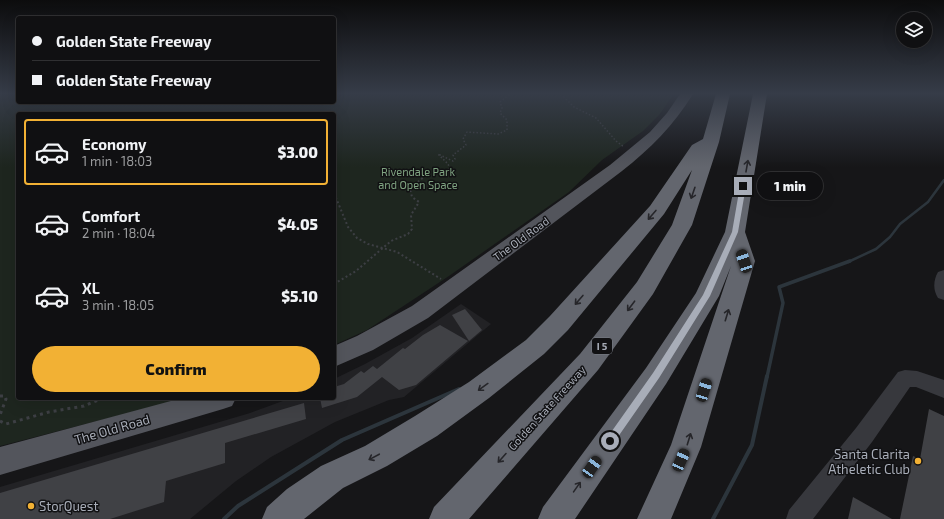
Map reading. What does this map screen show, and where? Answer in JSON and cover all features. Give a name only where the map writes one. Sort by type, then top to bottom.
[{"type":"highway","name":"Golden State Freeway","points":[[446,519],[589,362],[645,288],[682,225],[711,142],[717,118]]},
{"type":"highway","points":[[555,519],[656,376],[707,296],[735,232],[756,118]]},
{"type":"highway","points":[[279,519],[298,501],[332,477],[376,456],[426,426],[479,390],[535,347],[559,323],[657,210],[698,149],[711,142]]},
{"type":"highway","points":[[654,519],[686,447],[744,261],[735,232]]},
{"type":"main road","name":"The Old Road","points":[[336,356],[394,327],[420,312],[454,288],[636,153],[663,127],[670,118]]},
{"type":"main road","name":"The Old Road","points":[[0,461],[217,400]]},
{"type":"street","points":[[944,276],[942,288],[944,294]]},
{"type":"street","points":[[798,519],[864,435],[905,378],[917,379],[944,389]]},
{"type":"path","points":[[336,283],[355,274],[388,242],[396,238],[404,237],[411,232],[412,228],[410,217],[419,202],[412,197],[410,189],[417,179],[426,175],[447,172],[450,170],[448,164],[438,154],[453,161],[455,159],[453,155],[466,145],[463,139],[467,132],[501,134],[507,130],[507,120],[505,118]]},
{"type":"path","points":[[597,118],[618,143],[636,153]]},
{"type":"path","points":[[336,198],[346,223],[353,234],[364,242],[397,252],[454,288]]},
{"type":"path","points":[[0,396],[5,396],[6,399],[0,415]]},
{"type":"path","points":[[0,420],[6,424],[16,422],[63,409],[85,407],[99,400]]},
{"type":"shaded area","points":[[461,304],[491,324],[404,397],[389,400],[335,422],[271,457],[236,481],[190,519],[0,519],[0,487],[250,413],[286,400],[336,400],[336,378],[412,338]]},
{"type":"green space","name":"Rivendale Park and Open Space","points":[[0,118],[16,118],[16,400],[179,400],[0,446]]},
{"type":"green space","name":"Rivendale Park and Open Space","points":[[336,118],[656,118],[643,131],[602,160],[569,192],[449,276],[367,330],[336,344]]},
{"type":"building","points":[[465,309],[482,330],[469,341],[452,315]]},
{"type":"building","points":[[440,325],[468,341],[416,385],[399,390],[382,377],[357,397],[322,408],[320,400],[336,400],[336,386],[344,384],[361,371],[364,373],[373,366],[377,369],[403,348],[405,349],[423,335]]},
{"type":"building","points":[[304,403],[306,419],[225,443],[225,463],[166,481],[164,502],[110,519],[0,519],[0,493]]},
{"type":"building","name":"Santa Clarita Atheletic Club","points":[[929,409],[944,416],[944,519],[900,519],[913,456],[920,459]]},
{"type":"building","name":"Santa Clarita Atheletic Club","points":[[853,497],[892,519],[848,519]]},
{"type":"waterway","points":[[848,262],[876,249],[890,237],[900,224],[928,202],[944,180]]},
{"type":"waterway","points":[[767,377],[783,303],[779,287],[850,261]]},
{"type":"waterway","points":[[713,519],[752,445],[767,376]]},
{"type":"waterway","points":[[224,519],[238,506],[342,440],[459,389]]},
{"type":"place","name":"Santa Clarita Atheletic Club","points":[[918,461]]},
{"type":"place","name":"StorQuest","points":[[31,506]]},
{"type":"route","points":[[610,441],[656,376],[707,296],[735,232],[743,186]]}]
